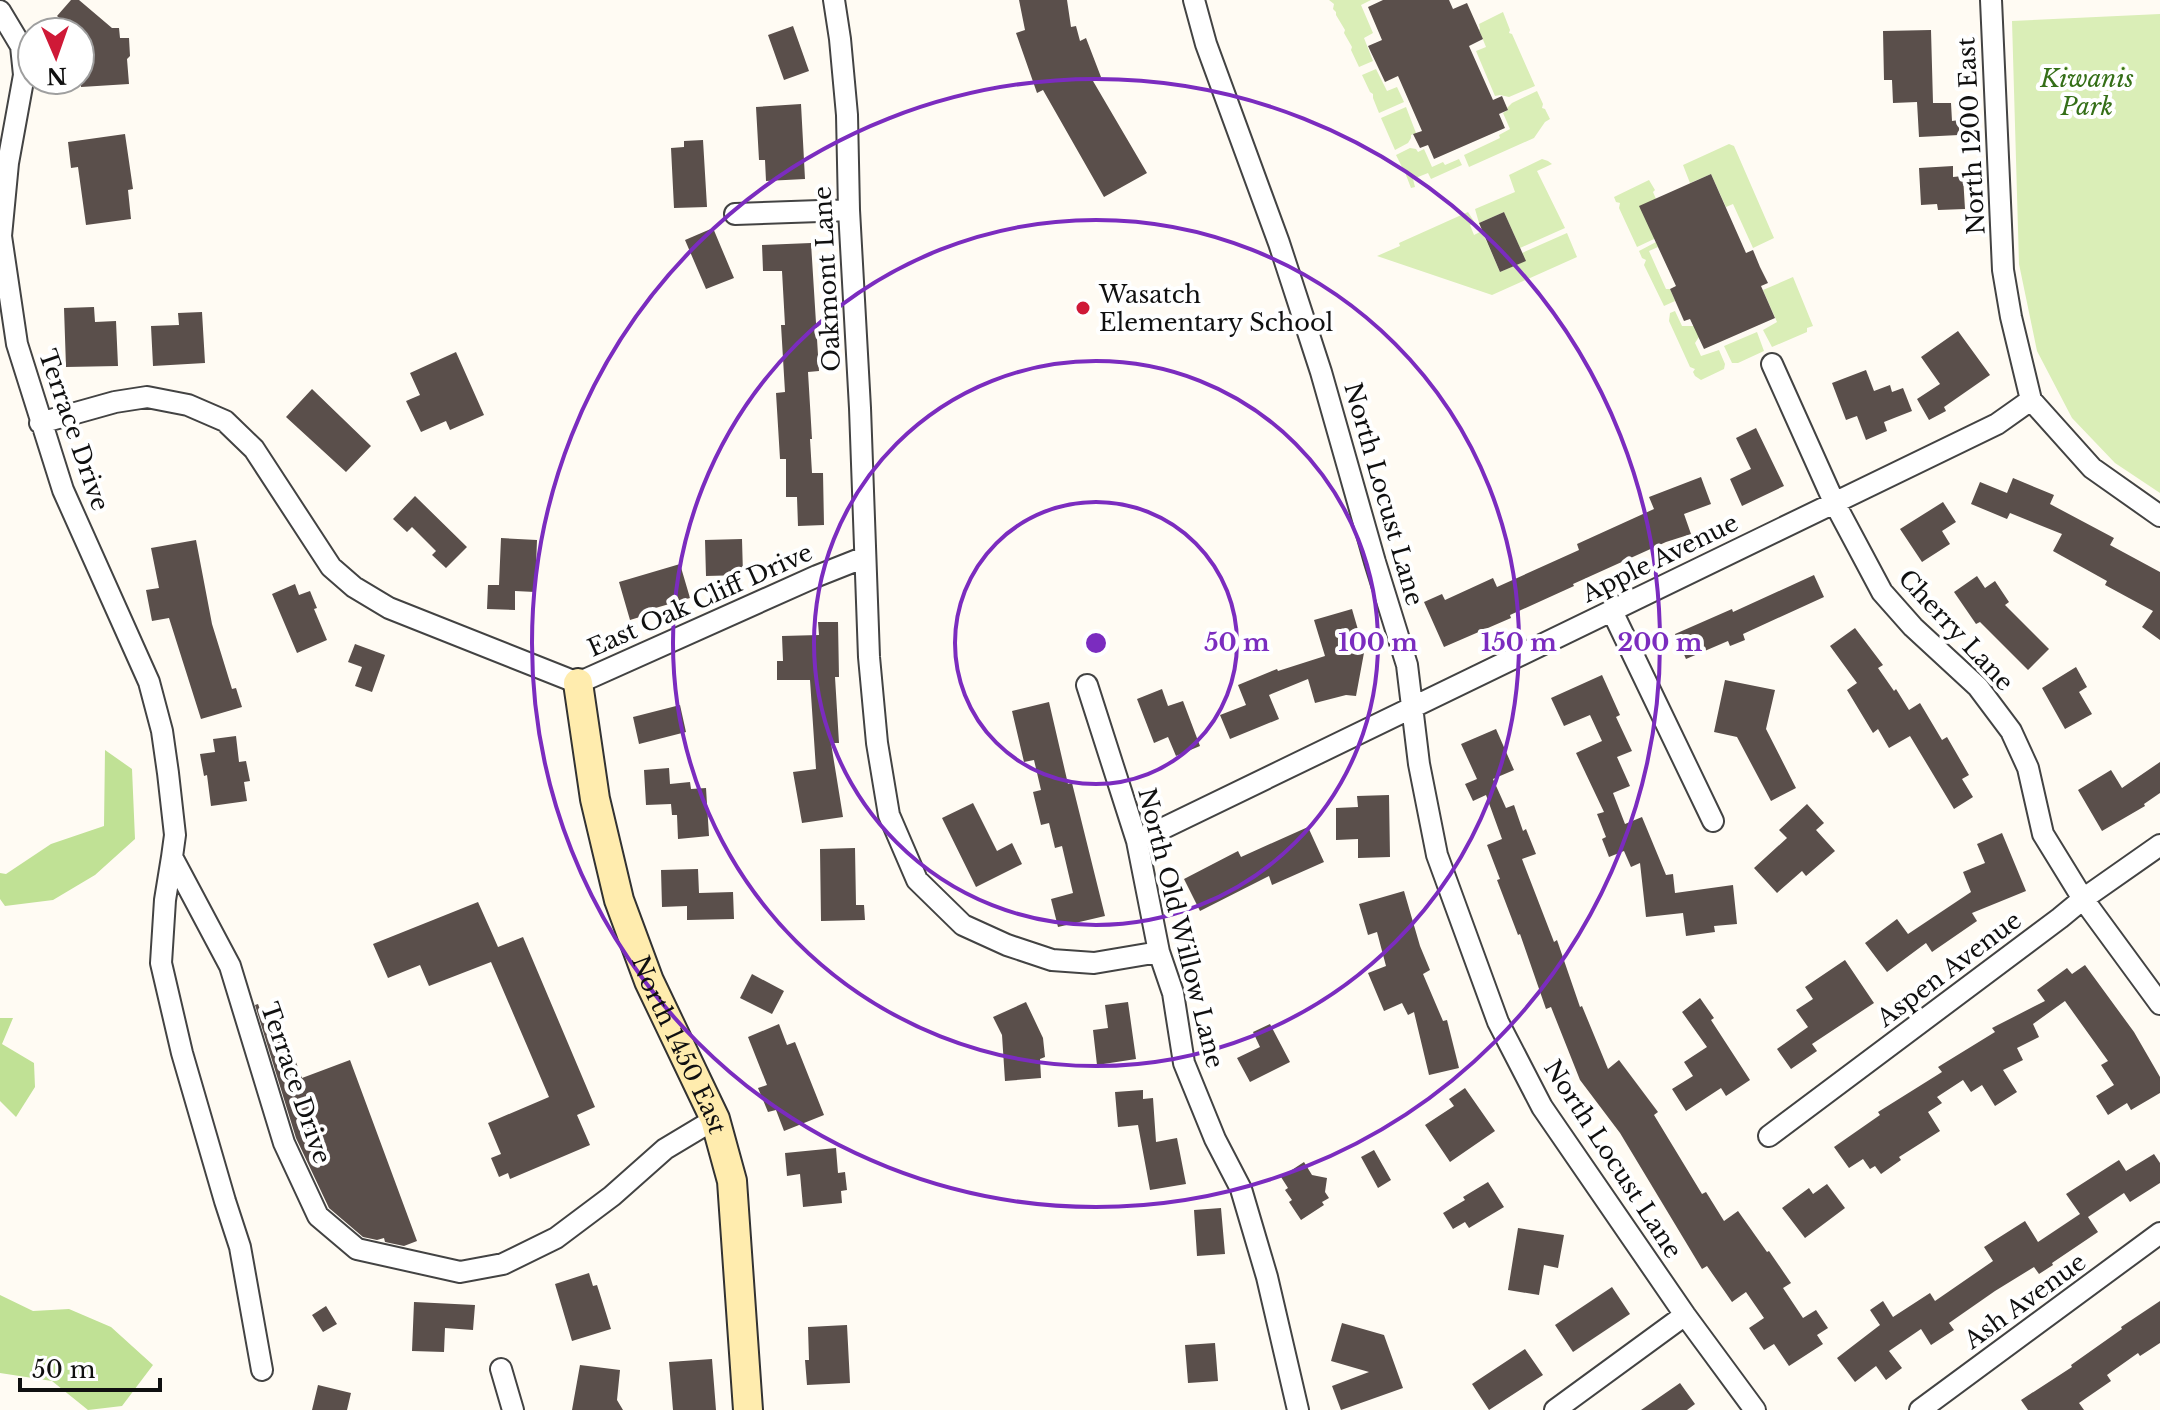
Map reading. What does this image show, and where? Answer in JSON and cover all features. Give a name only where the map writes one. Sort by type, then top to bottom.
[{"type":"street","name":"Oakmont Lane","points":[[834,0],[847,115],[869,657],[877,743],[889,815],[917,880],[963,925],[1007,945],[1052,960],[1094,963],[1159,952]]},
{"type":"street","name":"North Locust Lane","points":[[1194,0],[1206,44],[1279,243],[1321,372],[1407,665],[1419,764],[1437,855],[1498,1022],[1542,1107],[1685,1315],[1755,1410]]},
{"type":"street","name":"North 1200 East","points":[[1991,0],[2003,270],[2031,400]]},
{"type":"street","name":"Terrace Drive","points":[[0,11],[21,46],[24,75],[8,163],[1,236],[17,344],[63,490],[149,682],[162,731],[175,835],[165,900],[161,963],[182,1053],[240,1247],[262,1370]]},
{"type":"street","points":[[735,214],[849,210]]},
{"type":"street","name":"Cherry Lane","points":[[1772,364],[1834,502],[1882,592],[1913,627],[1978,687],[2011,731],[2028,768],[2043,834],[2083,899],[2160,1004]]},
{"type":"street","name":"East Oak Cliff Drive","points":[[40,423],[115,402],[147,397],[188,405],[225,421],[254,449],[331,567],[354,587],[389,608],[578,683],[865,557]]},
{"type":"street","points":[[2031,400],[2092,468],[2160,516]]},
{"type":"street","name":"Apple Avenue","points":[[1137,841],[1997,424],[2031,400]]},
{"type":"street","points":[[1612,611],[1713,821]]},
{"type":"street","name":"North 1450 East","points":[[578,683],[595,799],[619,900],[649,981],[715,1119],[732,1181],[748,1410]]},
{"type":"street","name":"North Old Willow Lane","points":[[1087,685],[1137,841],[1159,952],[1173,993],[1184,1063],[1215,1139],[1241,1189],[1267,1277],[1298,1410]]},
{"type":"street","name":"Aspen Avenue","points":[[1769,1136],[2083,899],[2160,845]]},
{"type":"street","name":"Terrace Drive","points":[[172,857],[230,966],[284,1143],[318,1216],[357,1249],[460,1272],[503,1264],[556,1238],[612,1196],[665,1149],[715,1119]]},
{"type":"street","name":"Ash Avenue","points":[[1920,1410],[2160,1233]]},
{"type":"street","points":[[1555,1410],[1685,1315]]},
{"type":"street","points":[[501,1369],[513,1410]]},
{"type":"green space","points":[[1329,0],[1371,0],[1361,5],[1373,33],[1364,38],[1373,61],[1359,67],[1333,9],[1334,4]]},
{"type":"green space","points":[[1503,12],[1509,33],[1535,86],[1509,97],[1495,96],[1476,51],[1486,47],[1479,24]]},
{"type":"green space","name":"Kiwanis Park","points":[[2160,14],[2160,493],[2115,463],[2072,418],[2037,351],[2019,264],[2012,21]]},
{"type":"green space","points":[[1376,69],[1387,91],[1397,87],[1404,102],[1379,113],[1362,75]]},
{"type":"green space","points":[[1537,91],[1542,108],[1550,119],[1534,138],[1469,167],[1464,155],[1500,138],[1499,135],[1510,129],[1503,113],[1512,103]]},
{"type":"green space","points":[[1406,107],[1416,133],[1411,135],[1408,143],[1395,150],[1381,118]]},
{"type":"green space","points":[[1729,144],[1734,146],[1774,238],[1753,248],[1733,204],[1726,207],[1711,174],[1690,183],[1683,165]]},
{"type":"green space","points":[[1410,148],[1418,152],[1424,149],[1432,167],[1459,159],[1462,165],[1431,179],[1428,173],[1413,179],[1415,187],[1411,188],[1406,170],[1396,155]]},
{"type":"green space","points":[[1542,159],[1552,164],[1537,171],[1565,228],[1520,248],[1504,212],[1479,223],[1475,209],[1515,192],[1509,175]]},
{"type":"green space","points":[[1649,180],[1656,199],[1654,239],[1637,247],[1619,208],[1620,203],[1614,197]]},
{"type":"green space","points":[[1468,212],[1475,223],[1470,225],[1474,235],[1482,231],[1500,272],[1525,261],[1522,253],[1567,233],[1577,257],[1492,295],[1377,256]]},
{"type":"green space","points":[[1656,242],[1658,247],[1649,251],[1666,289],[1670,289],[1675,301],[1664,306],[1644,265],[1646,260],[1639,251]]},
{"type":"green space","points":[[1793,277],[1813,326],[1807,328],[1807,332],[1772,347],[1763,330],[1777,322],[1763,290]]},
{"type":"green space","points":[[1675,311],[1682,326],[1694,326],[1699,337],[1695,343],[1701,356],[1719,350],[1724,369],[1701,380],[1695,376],[1695,369],[1690,367],[1669,321],[1670,313]]},
{"type":"green space","points":[[1757,332],[1764,351],[1732,363],[1724,346]]},
{"type":"green space","points":[[105,750],[132,769],[135,839],[95,875],[53,900],[5,906],[0,899],[0,873],[6,874],[51,844],[104,826]]},
{"type":"green space","points":[[0,1018],[13,1018],[2,1044],[34,1063],[35,1087],[16,1117],[0,1101]]},
{"type":"green space","points":[[0,1295],[33,1311],[69,1309],[111,1327],[153,1365],[122,1406],[88,1410],[52,1381],[0,1373]]},
{"type":"building","points":[[71,0],[79,0],[112,28],[119,28],[120,38],[129,38],[129,84],[96,86],[96,16],[57,16]]},
{"type":"building","points":[[1019,0],[1067,0],[1071,27],[1076,26],[1080,41],[1086,38],[1101,77],[1093,81],[1147,173],[1104,197],[1043,90],[1037,93],[1016,33],[1025,30]]},
{"type":"building","points":[[1383,0],[1449,0],[1453,9],[1467,3],[1483,39],[1469,46],[1493,100],[1502,96],[1508,110],[1499,114],[1505,128],[1434,159],[1428,145],[1420,148],[1413,134],[1422,131],[1398,76],[1385,82],[1368,46],[1382,40],[1368,7]]},
{"type":"building","points":[[793,26],[809,71],[784,80],[768,35]]},
{"type":"building","points":[[1931,30],[1933,103],[1951,103],[1952,121],[1959,120],[1959,135],[1919,137],[1917,102],[1893,103],[1892,80],[1884,80],[1883,31]]},
{"type":"building","points":[[801,104],[805,179],[766,181],[765,160],[759,160],[756,107]]},
{"type":"building","points":[[125,134],[133,189],[128,190],[131,219],[86,225],[78,167],[71,168],[68,142]]},
{"type":"building","points":[[703,140],[707,207],[674,208],[671,148],[684,147],[684,141]]},
{"type":"building","points":[[1953,166],[1953,177],[1963,176],[1965,209],[1938,210],[1937,204],[1921,205],[1919,168]]},
{"type":"building","points":[[1711,174],[1746,253],[1753,250],[1768,283],[1761,286],[1775,318],[1704,349],[1690,319],[1684,321],[1670,289],[1676,286],[1639,206]]},
{"type":"building","points":[[1504,212],[1526,261],[1500,272],[1479,223]]},
{"type":"building","points":[[713,228],[734,278],[706,289],[685,240]]},
{"type":"building","points":[[811,243],[819,371],[808,372],[810,439],[812,473],[823,473],[824,525],[798,526],[797,497],[786,497],[786,459],[780,459],[776,393],[785,392],[782,271],[763,271],[762,245]]},
{"type":"building","points":[[94,307],[95,322],[116,321],[118,366],[66,367],[64,308]]},
{"type":"building","points":[[202,312],[205,363],[153,366],[151,326],[179,325],[178,313]]},
{"type":"building","points":[[1958,331],[1990,375],[1944,407],[1946,411],[1929,420],[1917,399],[1940,384],[1921,357]]},
{"type":"building","points":[[456,352],[484,415],[450,430],[446,421],[421,432],[406,401],[420,395],[410,373]]},
{"type":"building","points":[[1866,370],[1874,391],[1890,385],[1892,392],[1903,388],[1912,411],[1884,422],[1887,431],[1866,440],[1857,416],[1846,420],[1832,383]]},
{"type":"building","points":[[312,389],[371,446],[346,472],[286,417]]},
{"type":"building","points":[[1756,428],[1784,486],[1742,506],[1730,479],[1751,469],[1736,438]]},
{"type":"building","points":[[1701,477],[1711,504],[1684,514],[1691,534],[1573,584],[1510,615],[1511,618],[1444,647],[1424,602],[1442,594],[1445,600],[1493,578],[1497,587],[1579,550],[1577,544],[1654,509],[1649,497]]},
{"type":"building","points":[[2013,478],[2054,495],[2050,504],[2114,538],[2110,545],[2160,572],[2160,640],[2142,627],[2153,611],[2105,585],[2107,581],[2053,551],[2062,534],[2010,513],[2007,519],[1971,504],[1980,482],[2007,493]]},
{"type":"building","points":[[415,496],[467,547],[446,568],[432,555],[436,551],[412,527],[407,532],[393,519]]},
{"type":"building","points":[[1943,502],[1956,522],[1942,531],[1950,544],[1922,562],[1900,529]]},
{"type":"building","points":[[501,538],[537,540],[535,592],[515,591],[515,610],[487,609],[488,585],[499,585]]},
{"type":"building","points":[[742,539],[743,575],[706,576],[705,540]]},
{"type":"building","points":[[196,540],[212,624],[232,689],[236,688],[242,707],[201,719],[169,618],[152,621],[146,590],[159,588],[151,548]]},
{"type":"building","points":[[680,564],[690,598],[652,609],[653,613],[630,620],[619,582]]},
{"type":"building","points":[[1814,575],[1824,597],[1743,634],[1745,640],[1730,646],[1728,641],[1686,659],[1675,634],[1732,609],[1733,612]]},
{"type":"building","points":[[1977,576],[1985,588],[1995,581],[2009,602],[2005,605],[2049,649],[2028,670],[1980,622],[1976,624],[1954,592]]},
{"type":"building","points":[[295,584],[299,595],[310,591],[327,640],[297,653],[272,594]]},
{"type":"building","points":[[1352,609],[1361,640],[1366,642],[1356,696],[1346,695],[1315,703],[1308,679],[1269,695],[1279,719],[1230,739],[1220,715],[1246,705],[1238,685],[1277,669],[1325,656],[1314,620]]},
{"type":"building","points":[[818,622],[838,622],[839,677],[835,677],[839,743],[831,743],[843,817],[802,823],[793,772],[816,769],[810,680],[777,680],[777,661],[783,661],[782,636],[819,635]]},
{"type":"building","points":[[1855,628],[1883,665],[1878,668],[1894,691],[1896,689],[1909,710],[1920,703],[1942,740],[1947,737],[1969,775],[1962,779],[1973,797],[1954,809],[1910,736],[1889,748],[1878,729],[1873,733],[1847,690],[1857,683],[1830,646]]},
{"type":"building","points":[[355,644],[385,655],[372,692],[355,686],[362,667],[348,662]]},
{"type":"building","points":[[2076,667],[2087,687],[2079,692],[2092,714],[2065,729],[2042,688]]},
{"type":"building","points":[[1602,675],[1632,751],[1617,757],[1630,786],[1613,793],[1625,824],[1642,817],[1666,875],[1673,874],[1675,893],[1733,885],[1737,924],[1714,926],[1715,932],[1686,936],[1683,913],[1646,917],[1640,863],[1631,867],[1624,851],[1609,857],[1602,839],[1606,837],[1597,814],[1604,812],[1576,753],[1602,741],[1590,715],[1564,726],[1551,698]]},
{"type":"building","points":[[1725,680],[1775,690],[1766,729],[1796,788],[1771,801],[1737,737],[1714,732]]},
{"type":"building","points":[[1162,689],[1168,706],[1183,701],[1200,746],[1176,756],[1168,737],[1154,743],[1137,699]]},
{"type":"building","points":[[1049,702],[1105,916],[1058,927],[1051,899],[1073,893],[1062,846],[1055,848],[1049,823],[1041,825],[1033,792],[1041,790],[1034,760],[1024,762],[1012,711]]},
{"type":"building","points":[[680,705],[686,732],[639,744],[633,717]]},
{"type":"building","points":[[1496,729],[1514,770],[1493,779],[1506,808],[1514,805],[1523,831],[1526,829],[1536,854],[1522,859],[1554,942],[1557,940],[1580,1007],[1608,1069],[1619,1060],[1658,1112],[1654,1115],[1702,1194],[1706,1192],[1724,1221],[1738,1211],[1791,1283],[1783,1288],[1803,1318],[1816,1310],[1828,1328],[1817,1335],[1823,1344],[1789,1366],[1774,1344],[1764,1350],[1749,1328],[1764,1318],[1746,1292],[1732,1302],[1707,1266],[1702,1269],[1620,1133],[1580,1080],[1551,1007],[1546,1009],[1497,880],[1500,879],[1487,845],[1502,839],[1486,795],[1473,801],[1465,784],[1477,779],[1461,744]]},
{"type":"building","points":[[236,736],[239,762],[246,761],[250,781],[244,782],[247,801],[211,806],[207,775],[204,776],[200,754],[215,752],[213,739]]},
{"type":"building","points":[[2160,762],[2160,793],[2145,806],[2102,831],[2078,790],[2111,770],[2122,788]]},
{"type":"building","points":[[669,768],[670,784],[690,782],[691,789],[706,788],[709,836],[678,839],[677,815],[672,815],[671,804],[646,805],[644,770]]},
{"type":"building","points":[[1389,795],[1390,857],[1358,858],[1358,839],[1336,840],[1336,808],[1358,807],[1357,796]]},
{"type":"building","points":[[973,803],[997,851],[1012,843],[1022,864],[976,887],[942,818]]},
{"type":"building","points":[[1807,804],[1824,823],[1816,830],[1835,851],[1806,876],[1802,871],[1777,893],[1754,868],[1787,838],[1779,830]]},
{"type":"building","points":[[1308,827],[1324,862],[1272,885],[1269,876],[1200,911],[1184,879],[1238,851],[1241,857]]},
{"type":"building","points":[[2002,833],[2026,891],[1972,913],[1977,921],[1932,952],[1926,943],[1887,972],[1865,943],[1897,919],[1908,934],[1971,892],[1963,872],[1985,863],[1977,844]]},
{"type":"building","points":[[855,848],[856,905],[864,905],[865,920],[821,921],[820,849]]},
{"type":"building","points":[[698,869],[699,893],[733,892],[734,919],[687,920],[687,906],[662,907],[661,870]]},
{"type":"building","points":[[1404,891],[1430,970],[1423,974],[1443,1021],[1447,1020],[1459,1068],[1429,1075],[1414,1012],[1408,1015],[1402,1003],[1384,1011],[1368,973],[1386,966],[1377,932],[1368,935],[1359,904]]},
{"type":"building","points":[[478,902],[498,947],[523,937],[595,1107],[577,1115],[590,1145],[510,1179],[508,1173],[499,1177],[491,1158],[501,1154],[488,1123],[549,1097],[491,962],[429,986],[420,965],[388,978],[373,944]]},
{"type":"building","points":[[1845,960],[1874,1003],[1812,1044],[1817,1051],[1791,1069],[1777,1049],[1808,1027],[1796,1010],[1813,999],[1805,987]]},
{"type":"building","points":[[2085,965],[2134,1032],[2160,1077],[2160,1093],[2131,1110],[2127,1103],[2108,1115],[2096,1096],[2114,1085],[2101,1065],[2108,1061],[2065,1001],[2033,1024],[2039,1037],[2017,1048],[2023,1060],[2003,1070],[2017,1092],[1995,1106],[1982,1085],[1971,1092],[1963,1080],[1937,1097],[1942,1103],[1928,1112],[1940,1131],[1899,1157],[1901,1160],[1881,1174],[1875,1166],[1870,1169],[1863,1159],[1849,1168],[1834,1147],[1880,1115],[1878,1112],[1942,1072],[1938,1067],[1995,1032],[1992,1028],[2045,1001],[2037,990],[2067,968],[2072,974]]},
{"type":"building","points":[[752,974],[784,991],[772,1014],[740,998]]},
{"type":"building","points":[[1700,998],[1750,1080],[1726,1096],[1721,1088],[1686,1111],[1672,1089],[1693,1076],[1684,1062],[1707,1047],[1682,1012]]},
{"type":"building","points":[[1026,1002],[1043,1038],[1045,1057],[1040,1059],[1041,1078],[1005,1081],[1002,1035],[993,1017]]},
{"type":"building","points":[[1128,1002],[1136,1059],[1097,1065],[1093,1030],[1108,1028],[1105,1005]]},
{"type":"building","points":[[258,1004],[269,1033],[283,1028],[302,1078],[350,1060],[417,1241],[404,1246],[385,1242],[384,1238],[363,1237],[329,1208],[296,1138],[255,1005]]},
{"type":"building","points":[[779,1024],[787,1045],[795,1042],[824,1115],[784,1131],[776,1110],[768,1112],[758,1088],[767,1085],[748,1037]]},
{"type":"building","points":[[1270,1024],[1290,1062],[1250,1082],[1237,1058],[1260,1047],[1253,1032]]},
{"type":"building","points":[[1465,1088],[1495,1131],[1450,1162],[1425,1125],[1454,1106],[1449,1099]]},
{"type":"building","points":[[1143,1090],[1143,1099],[1153,1098],[1156,1142],[1177,1138],[1186,1184],[1150,1190],[1138,1125],[1118,1127],[1115,1092]]},
{"type":"building","points":[[836,1148],[838,1173],[845,1172],[847,1190],[841,1191],[842,1203],[803,1207],[800,1174],[787,1176],[785,1153]]},
{"type":"building","points":[[1374,1150],[1391,1180],[1378,1188],[1361,1157]]},
{"type":"building","points":[[2154,1154],[2160,1163],[2160,1183],[2130,1202],[2124,1193],[2088,1217],[2098,1232],[2039,1274],[2034,1267],[1995,1291],[1949,1323],[1954,1330],[1931,1345],[1921,1329],[1889,1351],[1902,1368],[1886,1380],[1876,1366],[1855,1382],[1837,1358],[1880,1325],[1870,1310],[1883,1301],[1893,1317],[1930,1293],[1935,1301],[1993,1261],[1984,1247],[2025,1221],[2038,1242],[2080,1214],[2066,1194],[2119,1160],[2126,1171]]},
{"type":"building","points":[[1304,1162],[1312,1175],[1327,1178],[1325,1192],[1329,1198],[1322,1202],[1324,1205],[1301,1220],[1289,1202],[1292,1200],[1281,1177]]},
{"type":"building","points":[[1488,1182],[1504,1207],[1469,1228],[1465,1222],[1453,1229],[1443,1213]]},
{"type":"building","points":[[1827,1184],[1845,1208],[1805,1238],[1782,1208],[1809,1188],[1813,1194]]},
{"type":"building","points":[[1221,1208],[1225,1254],[1197,1256],[1194,1210]]},
{"type":"building","points":[[1518,1228],[1564,1235],[1558,1268],[1544,1265],[1539,1295],[1508,1290]]},
{"type":"building","points":[[589,1273],[593,1286],[597,1285],[611,1329],[572,1341],[555,1284]]},
{"type":"building","points":[[1612,1287],[1630,1314],[1573,1352],[1555,1325]]},
{"type":"building","points":[[2160,1301],[2160,1343],[2140,1356],[2138,1353],[2107,1375],[2111,1381],[2079,1403],[2084,1410],[2028,1410],[2021,1400],[2072,1367],[2121,1327]]},
{"type":"building","points":[[414,1302],[475,1305],[473,1330],[445,1328],[444,1352],[412,1351]]},
{"type":"building","points":[[326,1306],[337,1324],[323,1332],[312,1315]]},
{"type":"building","points":[[1342,1323],[1384,1335],[1403,1388],[1341,1410],[1332,1386],[1369,1372],[1331,1361]]},
{"type":"building","points":[[847,1325],[850,1383],[807,1385],[805,1360],[809,1360],[808,1327]]},
{"type":"building","points":[[1215,1343],[1218,1381],[1188,1383],[1185,1345]]},
{"type":"building","points":[[1525,1349],[1543,1375],[1489,1410],[1472,1384]]},
{"type":"building","points":[[712,1359],[716,1410],[673,1410],[669,1362]]},
{"type":"building","points":[[580,1365],[620,1370],[617,1400],[623,1410],[572,1410]]},
{"type":"building","points":[[1680,1383],[1695,1404],[1687,1410],[1641,1410]]},
{"type":"building","points":[[318,1385],[351,1393],[347,1410],[312,1410]]},
{"type":"place","name":"Wasatch Elementary School","points":[[1083,308]]}]
